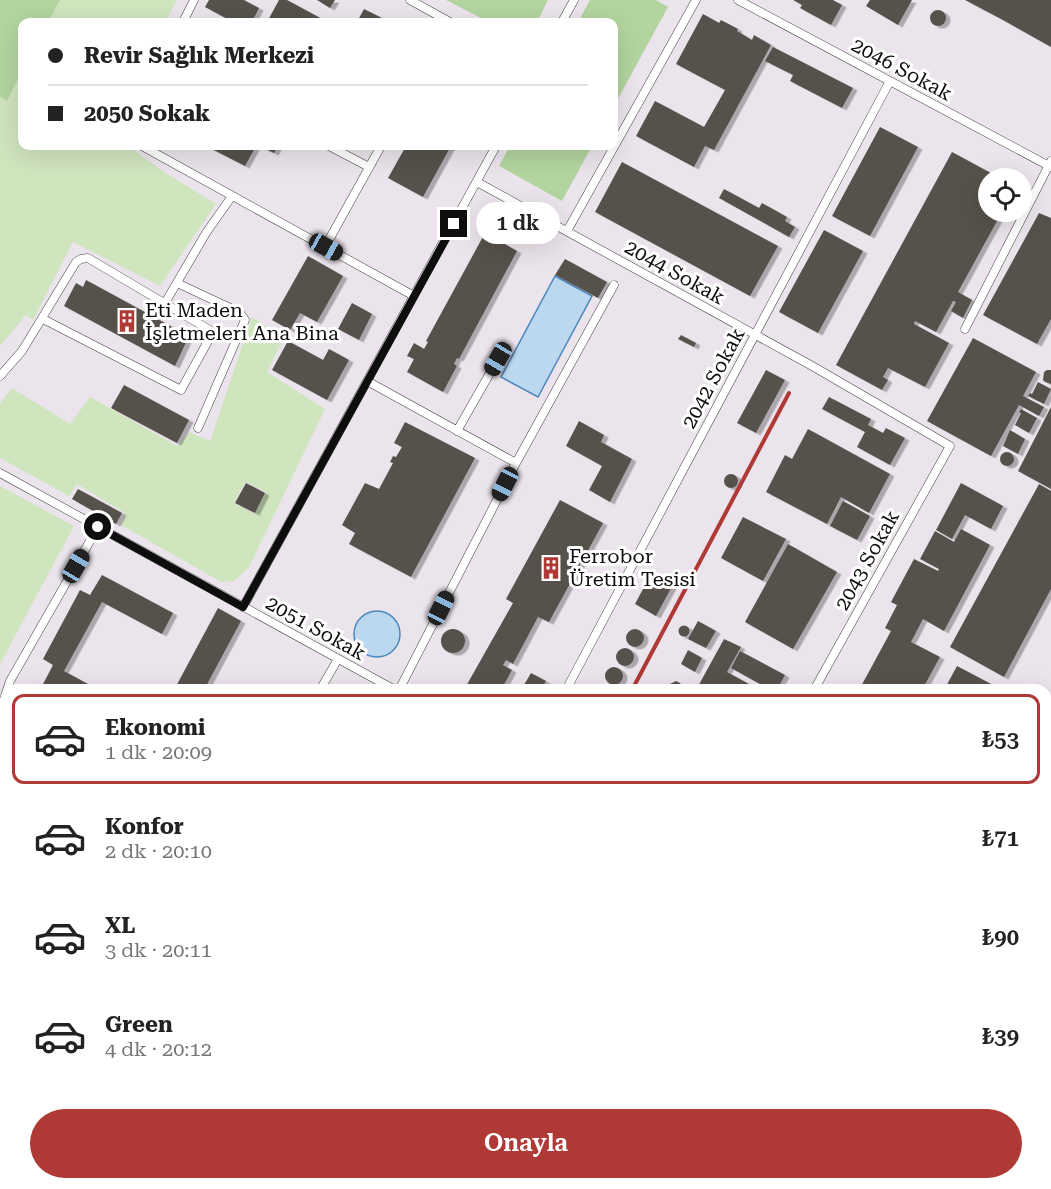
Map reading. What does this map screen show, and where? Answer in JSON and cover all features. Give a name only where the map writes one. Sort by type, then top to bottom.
[{"type":"lane","points":[[185,18],[194,0]]},
{"type":"lane","points":[[410,0],[442,18]]},
{"type":"lane","points":[[564,18],[574,0]]},
{"type":"lane","points":[[618,140],[696,0]]},
{"type":"lane","name":"2046 Sokak","points":[[738,0],[1050,165]]},
{"type":"lane","name":"2042 Sokak","points":[[569,684],[890,81]]},
{"type":"lane","points":[[149,150],[414,296]]},
{"type":"lane","points":[[337,150],[369,167]]},
{"type":"lane","points":[[326,247],[379,150]]},
{"type":"lane","points":[[243,607],[494,150]]},
{"type":"lane","points":[[567,231],[612,150]]},
{"type":"lane","points":[[965,329],[1050,165]]},
{"type":"lane","name":"2044 Sokak","points":[[477,182],[950,446]]},
{"type":"lane","points":[[165,303],[206,233],[232,196]]},
{"type":"lane","points":[[0,376],[22,351],[76,262],[85,258],[213,332],[181,390],[43,319]]},
{"type":"lane","points":[[177,283],[239,312],[245,320],[198,428]]},
{"type":"lane","points":[[400,684],[516,464],[614,285]]},
{"type":"lane","points":[[457,431],[498,359]]},
{"type":"lane","points":[[367,381],[516,464]]},
{"type":"lane","name":"2043 Sokak","points":[[817,684],[950,446]]},
{"type":"lane","name":"2051 Sokak","points":[[0,473],[386,684]]},
{"type":"lane","points":[[9,684],[98,527]]},
{"type":"lane","points":[[323,684],[338,659]]},
{"type":"shaded area","points":[[0,0],[1051,0],[1051,684],[0,684]]},
{"type":"green space","points":[[0,0],[60,0],[50,18],[18,18],[18,79],[7,101],[0,97]]},
{"type":"green space","points":[[60,0],[177,0],[167,18],[50,18]]},
{"type":"green space","points":[[446,0],[548,0],[539,18],[481,18]]},
{"type":"green space","points":[[590,0],[656,0],[668,7],[618,99],[618,18],[580,18]]},
{"type":"green space","points":[[18,79],[18,150],[134,150],[216,204],[160,286],[73,242],[33,320],[26,315],[0,346],[0,97],[7,100]]},
{"type":"green space","points":[[508,150],[590,150],[562,201],[499,166]]},
{"type":"green space","points":[[252,317],[284,338],[267,372],[325,409],[249,567],[234,581],[221,582],[121,525],[125,513],[77,484],[69,496],[0,458],[0,403],[12,388],[70,424],[90,397],[177,446],[189,432],[210,441]],"holes":[[[245,482],[266,492],[255,514],[234,503]]]},
{"type":"green space","points":[[0,486],[74,526],[0,664]]},
{"type":"water","points":[[555,276],[592,296],[538,397],[501,377]]},
{"type":"water","points":[[377,611],[393,618],[400,634],[393,650],[377,657],[361,650],[354,634],[361,618]]},
{"type":"building","points":[[209,0],[244,0],[259,8],[254,18],[226,18],[205,7]]},
{"type":"building","points":[[279,0],[287,0],[320,18],[269,18]]},
{"type":"building","points":[[317,0],[335,0],[330,8]]},
{"type":"building","points":[[793,0],[833,0],[842,5],[831,25],[800,8],[802,5]]},
{"type":"building","points":[[870,0],[912,0],[898,25],[866,6]]},
{"type":"building","points":[[965,0],[1051,0],[1051,47],[1003,20]]},
{"type":"building","points":[[364,9],[382,18],[359,18]]},
{"type":"building","points":[[938,10],[946,18],[938,26],[930,18]]},
{"type":"building","points":[[703,14],[719,23],[721,20],[738,29],[737,31],[752,40],[754,35],[771,45],[714,150],[705,146],[694,167],[636,136],[655,101],[704,127],[725,90],[676,64]]},
{"type":"building","points":[[773,47],[853,88],[842,108],[790,81],[793,75],[765,61]]},
{"type":"building","points":[[880,127],[918,147],[870,236],[832,216]]},
{"type":"building","points":[[214,150],[254,150],[245,166]]},
{"type":"building","points":[[404,150],[449,150],[423,197],[388,178]]},
{"type":"building","points":[[952,152],[982,168],[978,168],[978,222],[996,222],[958,292],[972,300],[963,318],[951,311],[956,302],[953,301],[936,332],[915,321],[914,324],[949,343],[925,387],[888,368],[883,377],[888,380],[882,390],[836,365]]},
{"type":"building","points":[[622,162],[778,246],[750,296],[595,212]]},
{"type":"building","points":[[724,189],[759,208],[762,203],[787,217],[785,221],[795,227],[789,237],[719,198]]},
{"type":"building","points":[[1039,213],[1051,218],[1051,319],[1037,344],[983,315]]},
{"type":"building","points":[[824,230],[863,251],[818,333],[779,312]]},
{"type":"building","points":[[485,233],[517,251],[459,359],[457,358],[454,364],[457,366],[443,392],[407,372],[414,359],[407,356],[414,343],[424,349],[428,342],[426,341]]},
{"type":"building","points":[[308,256],[343,276],[317,322],[300,313],[290,330],[272,320]]},
{"type":"building","points":[[565,259],[607,282],[598,298],[555,275]]},
{"type":"building","name":"Eti Maden İşletmeleri Ana Bina","points":[[86,280],[189,336],[175,366],[64,306],[76,283],[83,287]]},
{"type":"building","points":[[352,303],[372,314],[359,340],[338,329]]},
{"type":"building","points":[[681,335],[696,343],[694,347],[678,339]]},
{"type":"building","points":[[973,338],[1036,372],[1023,396],[1044,407],[1039,416],[1019,405],[991,456],[927,421]]},
{"type":"building","points":[[288,341],[323,360],[329,349],[349,360],[327,400],[272,370]]},
{"type":"building","points":[[766,370],[785,380],[756,433],[737,423]]},
{"type":"building","points":[[1051,370],[1051,384],[1043,380],[1044,372]]},
{"type":"building","points":[[1038,382],[1051,389],[1044,404],[1028,396],[1032,394]]},
{"type":"building","points":[[124,385],[189,420],[177,443],[111,408]]},
{"type":"building","points":[[829,397],[871,419],[868,425],[883,433],[886,428],[905,438],[890,465],[857,447],[865,432],[822,409]]},
{"type":"building","points":[[1051,407],[1051,489],[1018,471]]},
{"type":"building","points":[[1021,409],[1037,418],[1029,433],[1015,425]]},
{"type":"building","points":[[579,421],[604,435],[601,442],[632,459],[610,502],[589,490],[602,466],[566,446]]},
{"type":"building","points":[[405,422],[475,458],[411,577],[349,544],[355,533],[342,525],[365,483],[379,489],[393,463],[390,462],[393,456],[396,457],[402,447],[394,443]]},
{"type":"building","points":[[808,429],[890,474],[869,513],[841,497],[827,524],[766,492],[785,455],[792,459]]},
{"type":"building","points":[[1010,430],[1025,439],[1018,454],[1003,446]]},
{"type":"building","points":[[1007,452],[1012,454],[1014,459],[1012,464],[1007,466],[1002,464],[1000,459],[1002,454]]},
{"type":"building","points":[[731,474],[736,476],[738,481],[736,486],[731,488],[726,486],[724,481],[726,476]]},
{"type":"building","points":[[246,483],[265,493],[255,513],[235,503]]},
{"type":"building","points":[[961,483],[1003,506],[991,529],[965,515],[952,539],[936,530]]},
{"type":"building","points":[[1039,484],[1051,491],[1051,589],[1004,677],[950,647]]},
{"type":"building","points":[[78,489],[122,513],[116,524],[72,499]]},
{"type":"building","name":"Ferrobor Üretim Tesisi","points":[[560,500],[603,523],[549,622],[538,617],[513,664],[506,660],[503,665],[512,670],[504,684],[467,684],[513,603],[506,599]]},
{"type":"building","points":[[843,501],[870,516],[857,540],[830,526]]},
{"type":"building","points":[[743,517],[786,539],[763,581],[721,558]]},
{"type":"building","points":[[961,529],[990,545],[944,631],[923,619],[911,642],[940,657],[925,684],[862,684],[891,631],[885,628],[897,605],[891,602],[914,559],[938,571],[939,569],[920,559],[935,531],[954,542]]},
{"type":"building","points":[[788,544],[837,572],[793,649],[745,622]]},
{"type":"building","points":[[652,572],[674,583],[656,616],[635,604]]},
{"type":"building","points":[[102,575],[173,613],[162,634],[102,602],[64,671],[88,684],[43,684],[53,665],[43,659],[80,590],[90,595]]},
{"type":"building","points":[[218,608],[241,621],[207,684],[177,684]]},
{"type":"building","points":[[698,621],[716,631],[706,648],[688,639]]},
{"type":"building","points":[[684,626],[688,627],[688,635],[684,636],[680,635],[679,631],[680,627]]},
{"type":"building","points":[[453,629],[461,633],[465,641],[461,649],[453,653],[445,649],[441,641],[445,633]]},
{"type":"building","points":[[635,629],[641,632],[644,638],[641,644],[635,647],[629,644],[626,638],[629,632]]},
{"type":"building","points":[[724,639],[741,647],[727,672],[749,684],[699,684]]},
{"type":"building","points":[[625,648],[631,651],[634,657],[631,663],[625,666],[619,663],[616,657],[619,651]]},
{"type":"building","points":[[688,650],[702,658],[695,672],[681,664]]},
{"type":"building","points":[[740,651],[785,675],[780,684],[760,684],[731,668]]},
{"type":"building","points":[[957,666],[991,684],[947,684]]},
{"type":"building","points":[[614,667],[622,673],[622,679],[617,684],[608,682],[605,676],[608,670]]},
{"type":"building","points":[[531,673],[546,681],[544,684],[525,684]]},
{"type":"railway","points":[[635,684],[789,393]]},
{"type":"place","name":"Eti Maden İşletmeleri Ana Bina","points":[[127,321]]},
{"type":"place","name":"Ferrobor Üretim Tesisi","points":[[551,568]]},
{"type":"route","points":[[98,527],[243,607],[454,224]]}]
